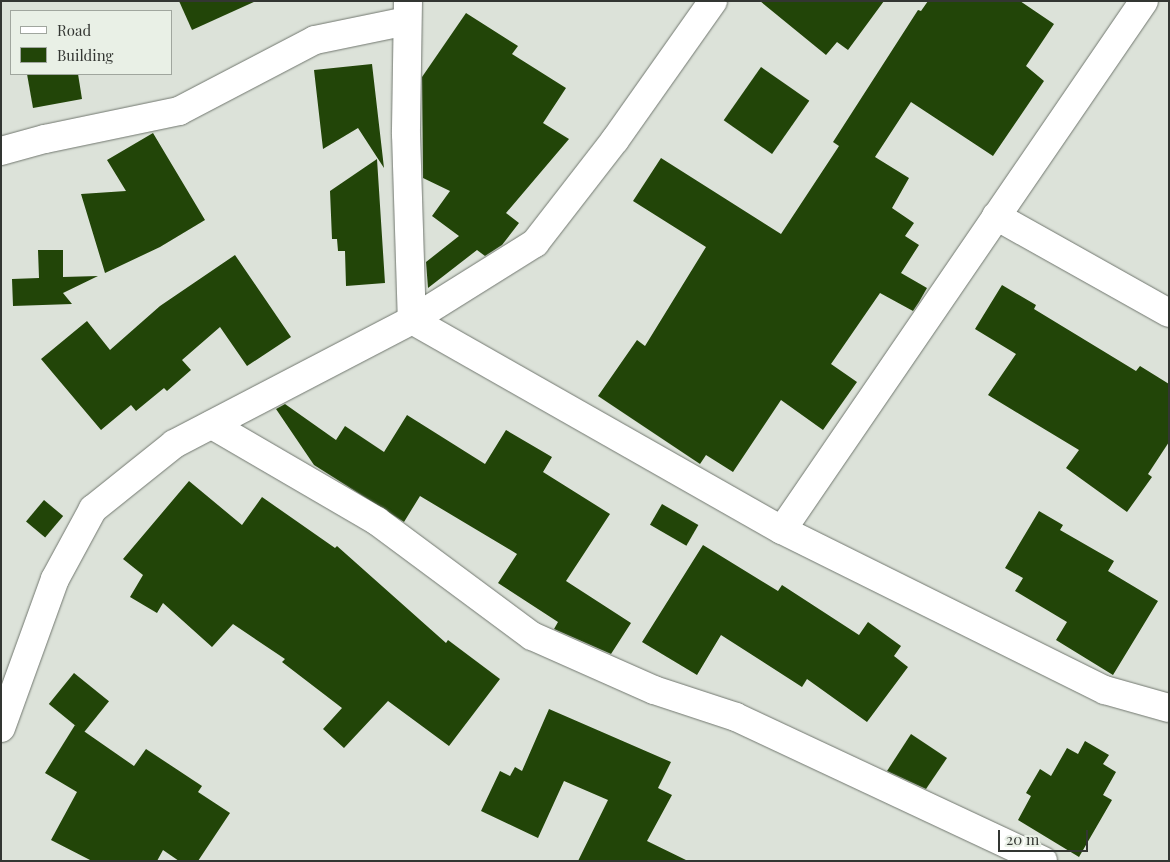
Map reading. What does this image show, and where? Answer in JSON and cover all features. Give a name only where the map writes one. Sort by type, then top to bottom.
[{"type":"street","points":[[1,728],[55,579],[93,508],[174,444],[412,320],[535,243],[615,140],[713,1]]},
{"type":"street","points":[[782,530],[1144,1]]},
{"type":"street","points":[[1,151],[45,138],[179,111],[315,40],[407,11],[406,134],[412,320]]},
{"type":"street","points":[[996,216],[1169,313]]},
{"type":"street","points":[[412,320],[782,530],[1105,690],[1169,708]]},
{"type":"street","points":[[212,425],[377,521],[532,636],[654,690],[736,717],[1043,861]]},
{"type":"building","points":[[179,1],[256,1],[192,30]]},
{"type":"building","points":[[760,1],[884,1],[848,50],[837,42],[826,55]]},
{"type":"building","points":[[928,1],[1020,1],[1054,24],[1026,66],[1044,81],[993,156],[911,102],[875,157],[909,178],[892,208],[914,223],[905,236],[919,245],[901,273],[927,288],[919,302],[913,311],[880,293],[831,364],[857,382],[823,430],[781,400],[733,472],[706,455],[700,464],[598,396],[637,340],[645,346],[706,247],[633,201],[661,158],[781,234],[839,146],[833,142],[918,10],[921,11]]},
{"type":"building","points":[[466,13],[518,46],[512,54],[566,88],[543,123],[569,139],[506,213],[519,223],[502,245],[485,256],[477,250],[428,288],[426,262],[459,236],[432,216],[450,191],[423,178],[422,77]]},
{"type":"building","points":[[372,64],[384,168],[358,128],[323,149],[314,70]]},
{"type":"building","points":[[761,67],[809,101],[772,154],[724,120]]},
{"type":"building","points":[[27,75],[78,75],[82,99],[33,108]]},
{"type":"building","points":[[153,133],[205,220],[160,247],[105,273],[81,194],[126,191],[107,160]]},
{"type":"building","points":[[377,159],[385,283],[346,286],[345,251],[338,251],[337,239],[332,239],[330,191]]},
{"type":"building","points":[[38,250],[63,250],[63,277],[98,276],[63,293],[72,304],[13,306],[12,279],[39,278]]},
{"type":"building","points":[[235,255],[291,337],[247,366],[220,327],[182,360],[191,370],[167,391],[164,388],[136,411],[131,405],[101,430],[41,359],[87,321],[110,350],[160,306]]},
{"type":"building","points":[[1002,285],[1036,305],[1034,309],[1136,371],[1140,366],[1169,384],[1169,442],[1148,474],[1152,477],[1127,512],[1066,468],[1079,450],[988,395],[1016,354],[975,329]]},
{"type":"building","points":[[285,404],[336,440],[345,426],[384,452],[407,415],[485,464],[506,430],[552,457],[543,472],[610,514],[566,581],[631,623],[611,654],[554,629],[558,622],[498,583],[517,554],[420,496],[404,522],[314,465],[276,409]]},
{"type":"building","points":[[189,481],[242,525],[262,497],[335,548],[337,546],[446,643],[448,640],[500,679],[449,746],[388,701],[344,748],[323,729],[342,708],[282,662],[285,659],[233,624],[212,647],[163,603],[157,613],[130,597],[143,575],[123,559]]},
{"type":"building","points":[[44,500],[63,516],[45,538],[26,521]]},
{"type":"building","points":[[662,504],[698,525],[686,546],[650,525]]},
{"type":"building","points":[[1039,511],[1063,525],[1060,530],[1114,561],[1108,571],[1158,601],[1113,675],[1056,640],[1067,622],[1015,591],[1023,578],[1005,568]]},
{"type":"building","points":[[703,545],[778,591],[782,585],[859,635],[868,622],[901,646],[894,656],[908,667],[867,722],[807,679],[802,687],[721,635],[697,675],[642,642]]},
{"type":"building","points":[[74,673],[109,701],[84,732],[49,704]]},
{"type":"building","points":[[549,709],[671,762],[658,788],[672,795],[647,841],[688,861],[578,861],[608,800],[564,781],[538,838],[481,811],[500,771],[510,776],[515,767],[522,771]]},
{"type":"building","points":[[75,725],[134,766],[146,749],[202,786],[198,792],[230,813],[198,861],[179,861],[163,850],[157,861],[92,861],[51,840],[77,792],[45,773]]},
{"type":"building","points":[[911,734],[947,758],[926,789],[887,771]]},
{"type":"building","points":[[1085,741],[1109,755],[1103,764],[1116,772],[1103,795],[1112,800],[1079,857],[1018,820],[1031,796],[1026,793],[1040,769],[1051,776],[1067,748],[1078,754]]}]
